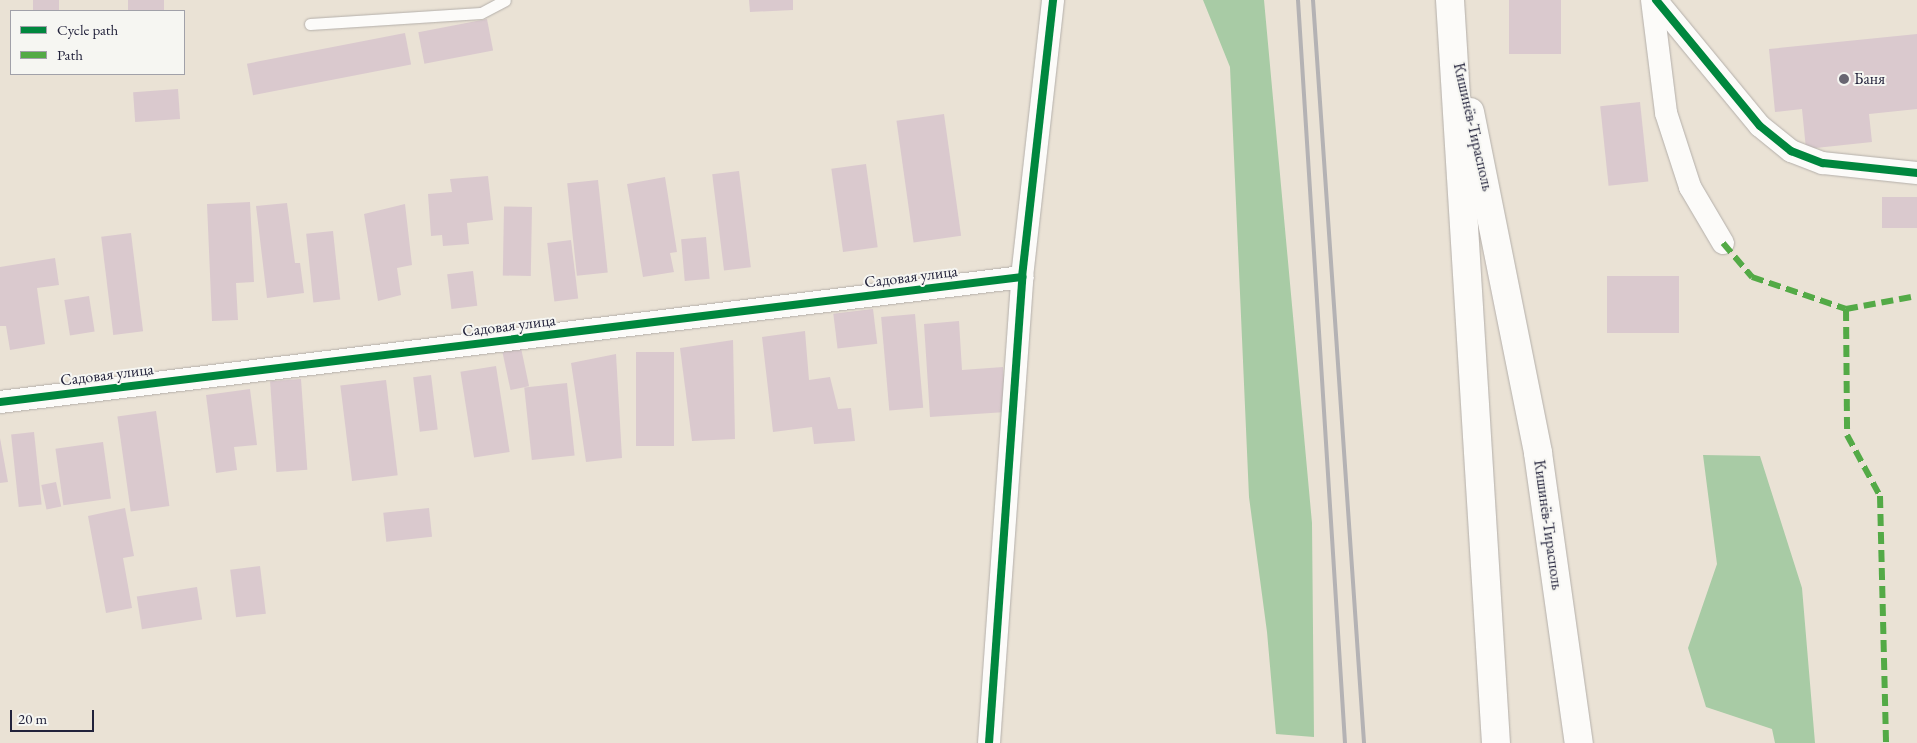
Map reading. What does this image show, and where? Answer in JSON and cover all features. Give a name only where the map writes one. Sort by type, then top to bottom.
[{"type":"main road","points":[[1450,0],[1455,49]]},
{"type":"main road","name":"Кишинёв-Тирасполь","points":[[1455,49],[1462,224],[1496,743]]},
{"type":"main road","name":"Кишинёв-Тирасполь","points":[[1455,49],[1486,181],[1538,453],[1579,743]]},
{"type":"street","points":[[989,743],[1022,277],[1053,0]]},
{"type":"street","points":[[1652,0],[1666,114],[1690,187],[1723,243]]},
{"type":"street","points":[[1656,0],[1760,126],[1791,151],[1823,163],[1917,173]]},
{"type":"street","name":"Садовая улица","points":[[0,402],[1022,277]]},
{"type":"lane","points":[[310,24],[481,13],[504,0]]},
{"type":"green space","points":[[1203,0],[1264,0],[1312,523],[1314,737],[1276,734],[1267,632],[1249,497],[1230,67]]},
{"type":"green space","points":[[1703,455],[1760,456],[1802,588],[1815,743],[1775,743],[1772,729],[1706,707],[1688,648],[1717,564]]},
{"type":"building","points":[[33,0],[59,0],[59,10],[33,10]]},
{"type":"building","points":[[128,0],[164,0],[164,10],[128,10]]},
{"type":"building","points":[[749,0],[793,0],[793,10],[750,12]]},
{"type":"building","points":[[1509,0],[1561,0],[1561,54],[1509,54]]},
{"type":"building","points":[[487,19],[493,50],[424,64],[418,32]]},
{"type":"building","points":[[405,33],[411,64],[253,95],[247,64]]},
{"type":"building","name":"Баня","points":[[1917,34],[1917,109],[1869,114],[1872,142],[1806,149],[1802,109],[1775,112],[1769,49]]},
{"type":"building","points":[[178,89],[180,119],[135,122],[133,92]]},
{"type":"building","points":[[1640,102],[1648,182],[1609,186],[1600,106]]},
{"type":"building","points":[[944,114],[961,236],[914,242],[896,121]]},
{"type":"building","points":[[866,164],[878,247],[843,252],[831,169]]},
{"type":"building","points":[[739,171],[751,267],[724,271],[712,174]]},
{"type":"building","points":[[488,176],[493,220],[467,223],[469,244],[443,246],[442,235],[431,236],[428,194],[452,192],[450,179]]},
{"type":"building","points":[[665,177],[677,252],[670,253],[674,272],[643,277],[627,184]]},
{"type":"building","points":[[598,180],[608,272],[577,276],[567,183]]},
{"type":"building","points":[[1882,197],[1917,197],[1917,228],[1882,228]]},
{"type":"building","points":[[250,202],[254,282],[236,283],[238,320],[212,321],[207,204]]},
{"type":"building","points":[[287,203],[295,263],[300,263],[304,293],[267,298],[256,206]]},
{"type":"building","points":[[405,204],[412,265],[397,268],[401,295],[378,301],[364,214]]},
{"type":"building","points":[[504,207],[532,207],[531,276],[503,276]]},
{"type":"building","points":[[333,231],[340,300],[313,302],[306,234]]},
{"type":"building","points":[[131,233],[143,331],[113,335],[101,237]]},
{"type":"building","points":[[706,237],[710,279],[685,281],[681,239]]},
{"type":"building","points":[[571,240],[578,299],[554,301],[547,243]]},
{"type":"building","points":[[55,258],[59,285],[37,288],[45,344],[10,350],[6,326],[0,326],[0,267]]},
{"type":"building","points":[[473,271],[477,306],[451,309],[447,274]]},
{"type":"building","points":[[1607,276],[1679,276],[1679,333],[1607,333]]},
{"type":"building","points":[[89,296],[95,332],[70,335],[64,300]]},
{"type":"building","points":[[873,309],[877,344],[838,349],[833,314]]},
{"type":"building","points":[[915,314],[923,408],[889,411],[881,317]]},
{"type":"building","points":[[959,321],[962,370],[1003,367],[1006,412],[930,417],[924,324]]},
{"type":"building","points":[[805,331],[809,380],[830,377],[838,409],[851,408],[855,441],[814,444],[812,427],[773,432],[762,337]]},
{"type":"building","points":[[733,340],[735,439],[692,441],[680,348]]},
{"type":"building","points":[[521,348],[529,386],[511,390],[502,352]]},
{"type":"building","points":[[636,352],[674,352],[674,446],[636,446]]},
{"type":"building","points":[[616,354],[622,458],[586,462],[571,363]]},
{"type":"building","points":[[496,366],[510,452],[474,458],[460,372]]},
{"type":"building","points":[[431,375],[438,430],[420,432],[413,377]]},
{"type":"building","points":[[301,379],[307,470],[276,472],[270,381]]},
{"type":"building","points":[[386,380],[398,475],[352,481],[340,386]]},
{"type":"building","points":[[567,383],[575,456],[532,460],[524,387]]},
{"type":"building","points":[[250,389],[257,445],[234,447],[237,470],[216,473],[206,395]]},
{"type":"building","points":[[156,411],[169,506],[131,511],[117,416]]},
{"type":"building","points":[[34,432],[42,505],[19,507],[11,434]]},
{"type":"building","points":[[0,438],[8,482],[0,483]]},
{"type":"building","points":[[103,442],[111,498],[63,505],[55,449]]},
{"type":"building","points":[[56,482],[61,506],[47,510],[41,485]]},
{"type":"building","points":[[125,508],[134,556],[123,558],[132,608],[106,613],[88,516]]},
{"type":"building","points":[[429,508],[432,537],[386,542],[383,513]]},
{"type":"building","points":[[260,566],[266,614],[236,617],[230,570]]},
{"type":"building","points":[[197,587],[202,620],[142,629],[137,597]]},
{"type":"railway","points":[[1298,0],[1345,743]]},
{"type":"railway","points":[[1313,0],[1364,743]]},
{"type":"marked path","points":[[1723,243],[1752,277],[1846,309],[1847,435],[1880,496],[1886,743]]},
{"type":"marked path","points":[[1846,309],[1917,296]]},
{"type":"cycle path","points":[[989,743],[1022,277],[1053,0]]},
{"type":"cycle path","points":[[1656,0],[1760,126],[1791,151],[1823,163],[1917,173]]},
{"type":"cycle path","points":[[0,402],[1022,277]]},
{"type":"place","name":"Баня","points":[[1844,79]]}]
